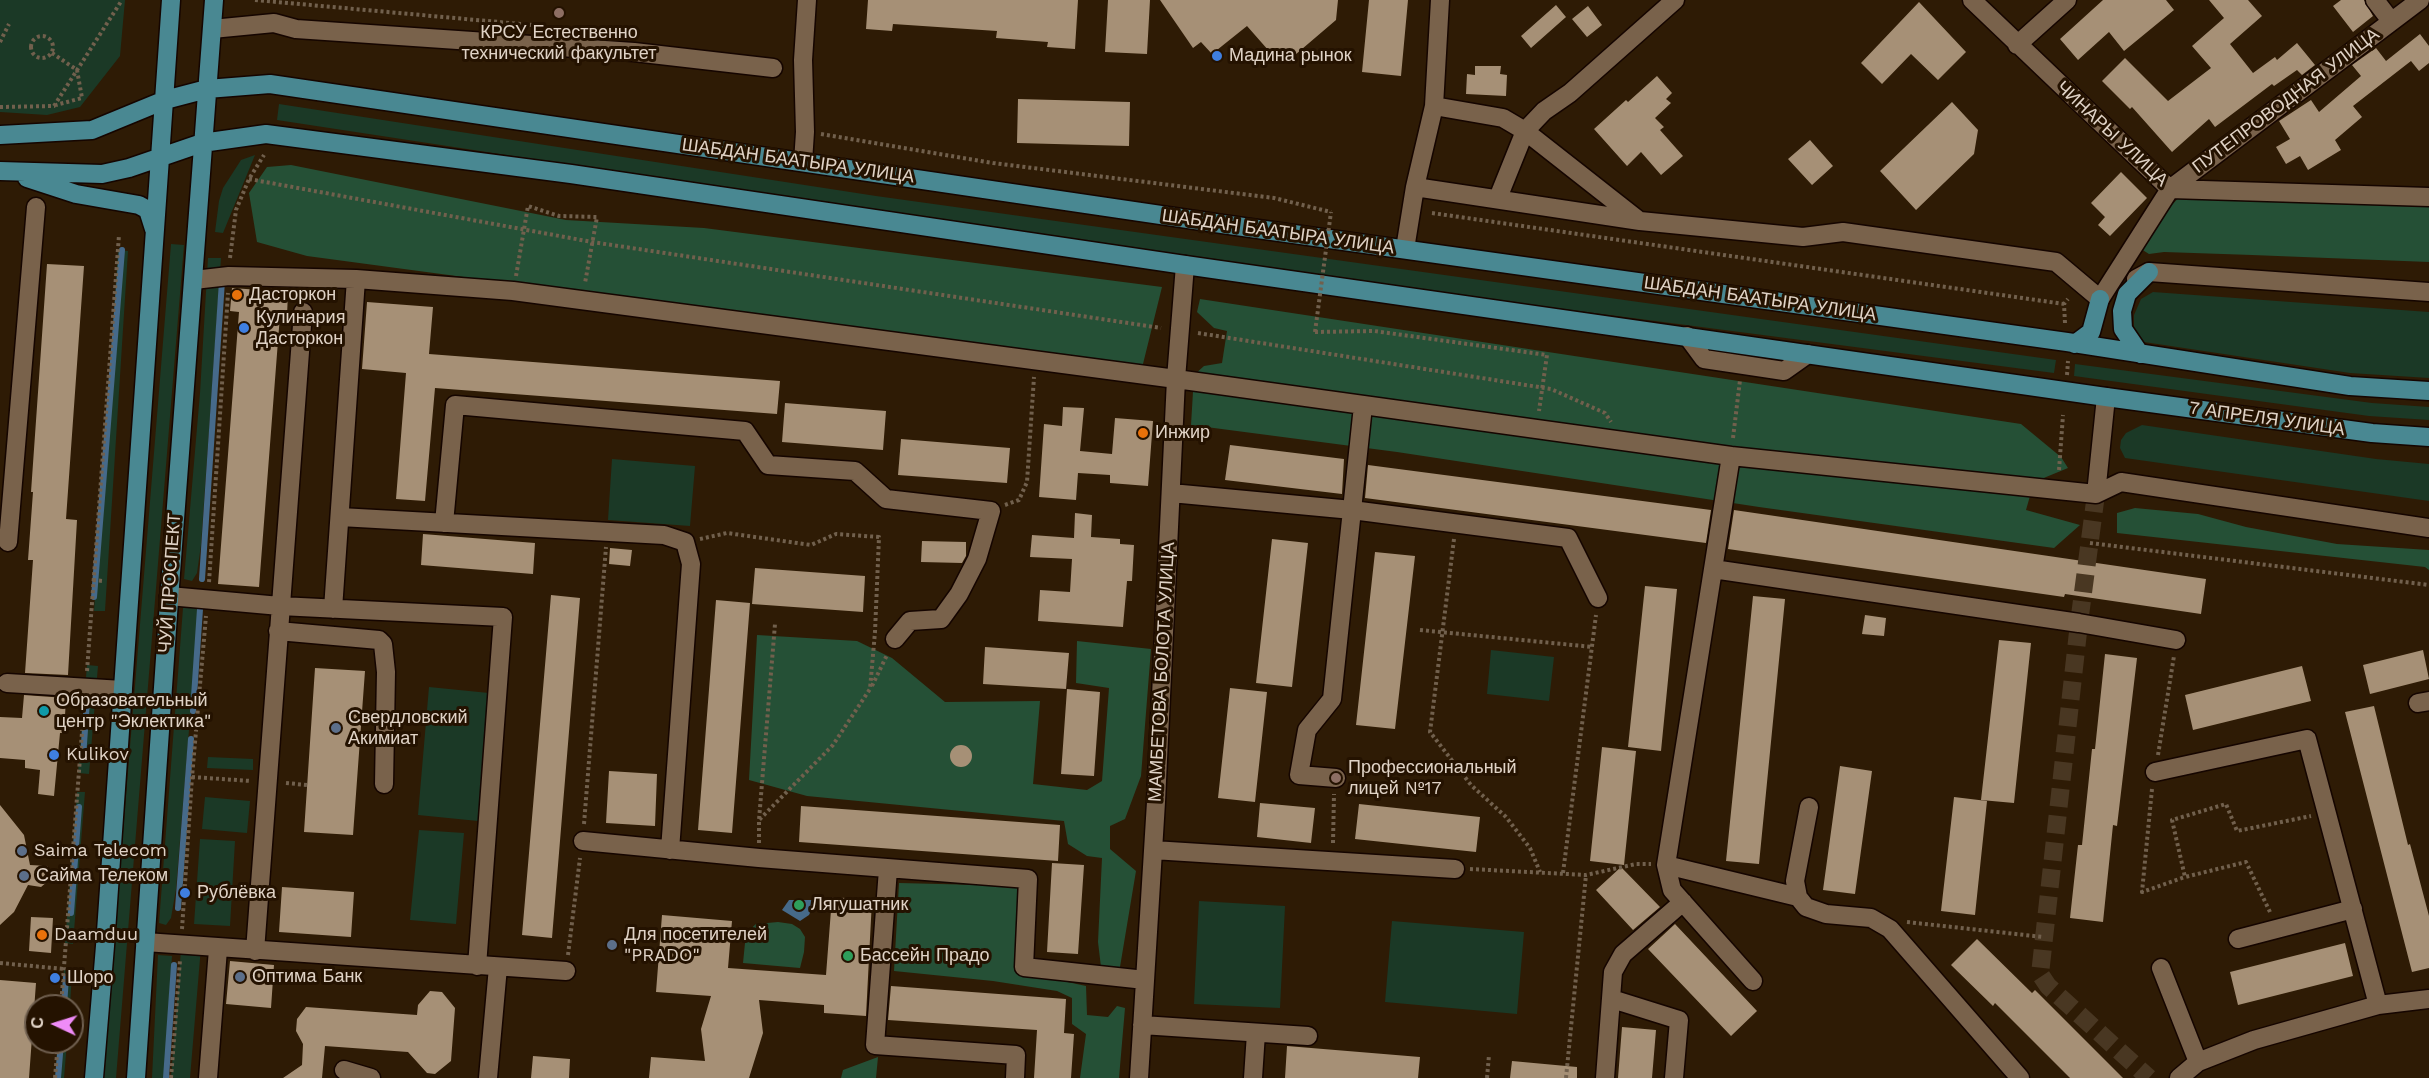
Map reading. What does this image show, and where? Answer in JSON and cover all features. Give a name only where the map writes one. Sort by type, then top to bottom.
[{"type":"main road","points":[[94,1078],[156,237],[171,0]]},
{"type":"main road","name":"ЧУЙ ПРОСПЕКТ","points":[[136,1078],[169,596],[214,0]]},
{"type":"main road","name":"ШАБДАН БААТЫРА УЛИЦА","points":[[0,135],[92,130],[165,99],[207,88],[270,84],[1405,249],[2072,352],[2140,354],[2350,386],[2429,391]]},
{"type":"main road","points":[[2,171],[102,174],[129,168],[202,143],[266,134],[571,174],[2106,397]]},
{"type":"main road","points":[[2,171],[76,194],[139,205],[148,210],[156,237]]},
{"type":"main road","points":[[2140,354],[2123,329],[2122,311],[2127,294],[2149,272]]},
{"type":"main road","points":[[2072,352],[2091,332],[2100,299]]},
{"type":"main road","name":"7 АПРЕЛЯ УЛИЦА","points":[[2106,397],[2373,433],[2429,437]]},
{"type":"street","points":[[803,162],[805,132],[803,60],[807,0]]},
{"type":"street","points":[[1405,249],[1415,187],[1434,106],[1440,0]]},
{"type":"street","points":[[1498,198],[1525,131],[1545,111],[1570,93],[1675,0]]},
{"type":"street","name":"ЧИНАРЫ УЛИЦА","points":[[1972,0],[2170,189],[2429,197]]},
{"type":"street","points":[[2017,45],[2067,0]]},
{"type":"street","points":[[2375,0],[2391,21]]},
{"type":"street","name":"ПУТЕПРОВОДНАЯ УЛИЦА","points":[[2100,299],[2170,189],[2420,0]]},
{"type":"street","points":[[212,29],[274,22],[296,29],[634,52],[773,68]]},
{"type":"street","points":[[1434,106],[1503,118],[1525,131],[1640,221]]},
{"type":"street","points":[[1415,187],[1640,221],[1803,237],[1843,232],[2056,262],[2100,299],[2149,272],[2429,292]]},
{"type":"street","points":[[8,542],[36,207]]},
{"type":"street","name":"МАМБЕТОВА БОЛОТА УЛИЦА","points":[[1139,1078],[1153,850],[1176,379],[1185,265]]},
{"type":"street","points":[[194,280],[229,276],[356,279],[513,291],[1731,456],[2096,494],[2121,482],[2429,528]]},
{"type":"street","points":[[333,609],[356,279]]},
{"type":"street","points":[[255,951],[303,312]]},
{"type":"street","points":[[1687,336],[1704,358],[1784,371],[1808,354]]},
{"type":"street","points":[[2096,494],[2106,397]]},
{"type":"street","points":[[444,523],[455,405],[745,431],[768,465],[855,471],[886,499],[991,511],[977,559],[959,594],[941,619],[910,621],[895,639]]},
{"type":"street","points":[[1335,778],[1299,775],[1307,730],[1332,699],[1363,406]]},
{"type":"street","points":[[1731,456],[1666,865],[1672,890],[1753,981]]},
{"type":"street","points":[[1171,493],[1352,510],[1568,538],[1598,598]]},
{"type":"street","points":[[340,517],[664,535],[685,542],[691,564],[670,850]]},
{"type":"street","points":[[1713,569],[2067,621],[2176,640]]},
{"type":"street","points":[[169,596],[280,606],[503,617],[477,966]]},
{"type":"street","points":[[278,631],[379,640],[383,644],[386,672],[384,784]]},
{"type":"street","points":[[8,682],[123,690]]},
{"type":"street","points":[[2155,772],[2307,739],[2378,1005]]},
{"type":"street","points":[[1809,807],[1795,881],[1798,897],[1806,907],[1871,918],[1890,929],[2020,1078]]},
{"type":"street","points":[[583,841],[759,858],[1028,879],[1024,967],[1145,980]]},
{"type":"street","points":[[1153,850],[1455,869]]},
{"type":"street","points":[[1666,865],[1798,897]]},
{"type":"street","points":[[888,868],[875,1045],[1016,1055],[1015,1078]]},
{"type":"street","points":[[1605,1078],[1613,972],[1623,954],[1683,902]]},
{"type":"street","points":[[2238,939],[2353,909]]},
{"type":"street","points":[[145,942],[218,949],[566,971]]},
{"type":"street","points":[[208,1078],[218,949]]},
{"type":"street","points":[[488,1078],[498,967]]},
{"type":"street","points":[[2161,968],[2198,1062]]},
{"type":"street","points":[[1612,999],[1679,1020],[1674,1078]]},
{"type":"street","points":[[2179,1078],[2198,1062],[2254,1040],[2378,1005],[2429,999]]},
{"type":"street","points":[[1142,1025],[1308,1036]]},
{"type":"street","points":[[1253,1078],[1256,1033]]},
{"type":"street","points":[[344,1070],[371,1078]]},
{"type":"path","points":[[54,106],[122,0]]},
{"type":"path","points":[[0,42],[9,24]]},
{"type":"path","points":[[42,35],[49,37],[53,44],[52,53],[44,58],[37,57],[31,48],[33,40],[42,35]]},
{"type":"path","points":[[0,107],[54,106],[82,98],[77,70],[52,53]]},
{"type":"path","points":[[805,132],[993,163],[1274,198],[1331,212],[1315,332],[1374,331],[1547,355],[1536,430]]},
{"type":"path","points":[[249,179],[592,242],[1161,328]]},
{"type":"path","points":[[513,291],[528,206],[560,216],[597,217],[582,301]]},
{"type":"path","points":[[1432,213],[2064,304]]},
{"type":"path","points":[[62,994],[119,235]]},
{"type":"path","points":[[2066,326],[2064,304],[2068,299]]},
{"type":"path","points":[[1197,333],[1551,389],[1605,413],[1622,441]]},
{"type":"path","points":[[2067,376],[2072,352]]},
{"type":"path","points":[[991,511],[1019,500],[1027,482],[1035,362]]},
{"type":"path","points":[[1731,456],[1742,364]]},
{"type":"path","points":[[2059,470],[2063,415]]},
{"type":"path","points":[[1456,523],[1430,732],[1471,785],[1506,817],[1530,848],[1540,872]]},
{"type":"path","points":[[566,971],[583,841],[607,532]]},
{"type":"path","points":[[685,542],[727,533],[811,545],[836,534],[879,537],[870,689]]},
{"type":"path","points":[[2090,543],[2429,585]]},
{"type":"path","points":[[93,580],[103,581]]},
{"type":"path","points":[[1563,873],[1598,598]]},
{"type":"path","points":[[759,858],[759,820],[775,624]]},
{"type":"path","points":[[1420,630],[1593,647]]},
{"type":"path","points":[[759,820],[833,746],[870,689],[895,639]]},
{"type":"path","points":[[1333,862],[1335,778]]},
{"type":"path","points":[[2277,928],[2246,862],[2186,877],[2172,820],[2226,804],[2237,831],[2327,813]]},
{"type":"path","points":[[1455,869],[1586,874],[1636,864],[1666,865]]},
{"type":"path","points":[[1566,1078],[1586,874]]},
{"type":"path","points":[[1905,922],[2043,937]]},
{"type":"path","points":[[0,963],[64,969]]},
{"type":"path","points":[[56,1078],[57,1054]]},
{"type":"path","points":[[1487,1078],[1489,1055]]},
{"type":"green space","points":[[0,0],[125,0],[120,56],[80,107],[47,115],[0,112]]},
{"type":"green space","points":[[279,104],[876,196],[2056,360],[2054,373],[1410,289],[873,211],[277,120]]},
{"type":"green space","points":[[255,155],[223,233],[215,232],[223,188],[241,160]]},
{"type":"green space","points":[[291,165],[566,220],[704,228],[1162,287],[1142,368],[307,256],[257,242],[249,193],[267,167]]},
{"type":"green space","points":[[2182,194],[2429,201],[2429,262],[2164,252],[2149,254],[2141,249],[2146,233]]},
{"type":"green space","points":[[171,244],[184,245],[116,1078],[103,1078]]},
{"type":"green space","points":[[118,250],[128,251],[105,611],[94,611]]},
{"type":"green space","points":[[208,258],[221,258],[201,545],[197,573],[192,581],[184,579],[200,393]]},
{"type":"green space","points":[[2153,292],[2429,312],[2429,378],[2350,373],[2144,342],[2134,329],[2134,315],[2141,299]]},
{"type":"green space","points":[[1200,299],[2021,424],[2061,457],[2068,468],[2034,482],[2026,510],[2080,525],[2054,548],[1759,507],[1397,452],[1191,425],[1194,375],[1204,366],[1222,363],[1227,331],[1214,328],[1197,312]]},
{"type":"green space","points":[[2075,364],[2372,403],[2429,407],[2429,420],[2369,416],[2074,376]]},
{"type":"green space","points":[[2142,425],[2376,459],[2429,464],[2429,501],[2125,458],[2120,448],[2121,440],[2126,433]]},
{"type":"green space","points":[[612,459],[695,466],[690,526],[608,520]]},
{"type":"green space","points":[[2135,508],[2198,514],[2246,527],[2337,544],[2429,550],[2429,570],[2425,567],[2117,533],[2117,513]]},
{"type":"green space","points":[[183,608],[199,608],[176,889],[171,918],[166,925],[159,923]]},
{"type":"green space","points":[[757,635],[857,641],[892,658],[945,702],[1040,701],[1033,784],[1087,790],[1102,781],[1109,688],[1076,683],[1077,641],[1151,649],[1141,776],[1125,819],[1110,826],[1110,849],[1136,871],[1120,967],[1101,967],[1098,942],[1102,858],[1087,856],[1068,844],[1064,821],[807,796],[749,780]]},
{"type":"green space","points":[[1491,650],[1554,657],[1549,701],[1487,694]]},
{"type":"green space","points":[[87,665],[98,666],[89,774],[78,773]]},
{"type":"green space","points":[[429,687],[489,693],[478,821],[418,815]]},
{"type":"green space","points":[[208,757],[253,759],[253,770],[207,768]]},
{"type":"green space","points":[[77,792],[85,792],[73,944],[65,943]]},
{"type":"green space","points":[[205,797],[250,801],[247,833],[202,829]]},
{"type":"green space","points":[[419,830],[464,833],[456,924],[410,920]]},
{"type":"green space","points":[[200,839],[235,841],[230,926],[194,924]]},
{"type":"green space","points":[[899,883],[1020,886],[1035,975],[1086,986],[1087,1015],[1108,1017],[1117,1006],[1125,1008],[1119,1078],[1080,1078],[1086,1034],[1072,1024],[1072,998],[1057,991],[993,981],[894,971]]},
{"type":"green space","points":[[1199,901],[1285,906],[1280,1008],[1194,1004]]},
{"type":"green space","points":[[1392,921],[1524,932],[1517,1014],[1385,1002]]},
{"type":"green space","points":[[778,922],[792,924],[800,929],[805,937],[800,968],[743,963],[746,933],[756,924]]},
{"type":"green space","points":[[201,947],[190,1078],[171,1078],[181,950]]},
{"type":"green space","points":[[158,955],[172,956],[164,1078],[152,1078]]},
{"type":"green space","points":[[64,969],[72,972],[71,994],[62,994]]},
{"type":"green space","points":[[57,1054],[66,1054],[64,1078],[55,1078]]},
{"type":"green space","points":[[878,1057],[876,1078],[841,1078],[843,1070]]},
{"type":"water","name":"Лягушатник","points":[[789,900],[816,900],[809,915],[800,921],[782,910]]},
{"type":"building","points":[[868,0],[1078,0],[1075,49],[1047,47],[1048,42],[996,38],[997,31],[893,24],[892,31],[866,29]]},
{"type":"building","points":[[1108,0],[1150,0],[1147,54],[1105,52]]},
{"type":"building","points":[[1160,0],[1338,0],[1336,20],[1295,55],[1288,49],[1276,59],[1247,26],[1212,54],[1201,42],[1193,48]]},
{"type":"building","points":[[1369,0],[1408,0],[1401,76],[1362,72]]},
{"type":"building","points":[[2103,0],[2166,0],[2174,10],[2124,51],[2109,32],[2078,60],[2060,39]]},
{"type":"building","points":[[2209,0],[2248,0],[2262,16],[2230,44],[2253,73],[2275,57],[2277,60],[2297,43],[2315,65],[2302,75],[2297,70],[2274,86],[2272,84],[2215,127],[2209,119],[2172,152],[2132,107],[2130,109],[2102,81],[2125,58],[2168,101],[2211,68],[2192,46],[2224,18]]},
{"type":"building","points":[[2341,0],[2364,0],[2373,16],[2353,32],[2333,6]]},
{"type":"building","points":[[1919,2],[1966,52],[1938,80],[1911,54],[1882,84],[1861,63]]},
{"type":"building","points":[[1556,5],[1566,17],[1531,48],[1521,36]]},
{"type":"building","points":[[1588,6],[1602,25],[1587,37],[1572,19]]},
{"type":"building","points":[[2420,34],[2429,46],[2429,63],[2419,71],[2411,61],[2353,106],[2362,117],[2335,140],[2341,150],[2308,170],[2300,156],[2286,164],[2276,147],[2290,139],[2279,121],[2311,100],[2319,112],[2361,76],[2352,65],[2376,48],[2386,61]]},
{"type":"building","points":[[1475,66],[1501,66],[1500,74],[1507,75],[1506,96],[1466,94],[1467,74],[1475,75]]},
{"type":"building","points":[[1657,76],[1672,93],[1666,99],[1671,103],[1655,118],[1664,127],[1660,130],[1683,156],[1661,175],[1641,152],[1627,166],[1594,129]]},
{"type":"building","points":[[1018,99],[1130,102],[1129,146],[1017,143]]},
{"type":"building","points":[[1952,102],[1978,130],[1974,154],[1916,210],[1880,171]]},
{"type":"building","points":[[1810,140],[1833,166],[1812,185],[1788,159]]},
{"type":"building","points":[[2121,172],[2147,198],[2110,236],[2098,225],[2105,217],[2091,203]]},
{"type":"building","points":[[47,264],[84,266],[66,519],[77,520],[68,675],[25,673],[33,560],[28,560],[33,492],[31,492]]},
{"type":"building","points":[[232,288],[288,292],[287,316],[280,315],[259,587],[218,584],[239,312],[230,311]]},
{"type":"building","points":[[367,302],[433,307],[429,354],[780,381],[777,414],[435,388],[425,501],[396,499],[406,373],[362,369]]},
{"type":"building","points":[[785,403],[886,411],[883,450],[782,442]]},
{"type":"building","points":[[1063,407],[1084,408],[1080,451],[1112,454],[1115,418],[1153,421],[1148,486],[1110,483],[1110,475],[1078,473],[1076,500],[1039,497],[1044,424],[1062,426]]},
{"type":"building","points":[[901,439],[1010,448],[1007,483],[898,475]]},
{"type":"building","points":[[1230,445],[1344,459],[1342,494],[1225,480]]},
{"type":"building","points":[[1368,465],[1711,510],[1706,543],[1365,498]]},
{"type":"building","points":[[1734,510],[2206,579],[2201,614],[2065,594],[2064,597],[1728,549]]},
{"type":"building","points":[[1075,513],[1092,515],[1091,537],[1120,539],[1120,544],[1134,545],[1132,581],[1127,581],[1123,627],[1038,621],[1040,590],[1070,592],[1072,559],[1030,557],[1032,535],[1074,538]]},
{"type":"building","points":[[423,534],[535,543],[533,574],[421,565]]},
{"type":"building","points":[[1272,539],[1308,543],[1292,687],[1256,683]]},
{"type":"building","points":[[922,541],[966,542],[966,556],[962,563],[921,562]]},
{"type":"building","points":[[610,548],[632,550],[630,566],[609,564]]},
{"type":"building","points":[[1375,552],[1415,556],[1395,729],[1356,725]]},
{"type":"building","points":[[755,568],[865,576],[863,612],[752,604]]},
{"type":"building","points":[[1645,586],[1677,589],[1661,751],[1628,747]]},
{"type":"building","points":[[551,595],[580,598],[552,938],[522,935]]},
{"type":"building","points":[[1753,596],[1785,599],[1759,864],[1726,861]]},
{"type":"building","points":[[716,600],[750,603],[732,833],[698,830]]},
{"type":"building","points":[[1865,615],[1886,618],[1884,636],[1862,634]]},
{"type":"building","points":[[1999,640],[2031,643],[2014,803],[1981,800]]},
{"type":"building","points":[[985,647],[1069,653],[1066,689],[983,684]]},
{"type":"building","points":[[2423,650],[2429,679],[2370,694],[2363,665]]},
{"type":"building","points":[[2105,654],[2137,658],[2117,826],[2113,825],[2103,922],[2070,918],[2078,845],[2082,845],[2092,749],[2095,749]]},
{"type":"building","points":[[2302,666],[2311,701],[2193,730],[2185,695]]},
{"type":"building","name":"Свердловский Акимиат","points":[[315,668],[365,671],[353,835],[304,832]]},
{"type":"building","points":[[1230,688],[1267,692],[1255,802],[1218,798]]},
{"type":"building","points":[[1067,689],[1100,692],[1094,776],[1061,774]]},
{"type":"building","points":[[24,695],[66,698],[64,733],[60,733],[54,796],[38,794],[40,770],[25,768],[25,760],[0,758],[0,717],[22,718]]},
{"type":"building","points":[[2374,706],[2408,845],[2410,844],[2429,916],[2429,968],[2412,972],[2345,712]]},
{"type":"building","points":[[961,745],[969,748],[972,756],[969,764],[961,767],[953,764],[950,756],[953,748]]},
{"type":"building","points":[[1602,747],[1636,751],[1624,865],[1590,861]]},
{"type":"building","points":[[1840,766],[1872,771],[1855,894],[1823,890]]},
{"type":"building","points":[[609,771],[657,774],[655,826],[606,823]]},
{"type":"building","points":[[1954,797],[1987,801],[1975,915],[1941,911]]},
{"type":"building","points":[[1260,803],[1315,808],[1311,843],[1257,837]]},
{"type":"building","points":[[1359,804],[1480,817],[1476,852],[1355,839]]},
{"type":"building","name":"Сайма Телеком","points":[[0,805],[24,835],[30,865],[48,866],[47,882],[41,887],[28,885],[14,912],[0,925]]},
{"type":"building","points":[[801,806],[1060,825],[1058,861],[799,842]]},
{"type":"building","points":[[1052,863],[1084,865],[1078,954],[1047,952]]},
{"type":"building","points":[[1621,867],[1660,907],[1633,930],[1596,890]]},
{"type":"building","points":[[282,887],[354,892],[351,937],[279,932]]},
{"type":"building","points":[[832,897],[872,900],[866,1016],[824,1013],[824,1005],[759,1000],[763,1033],[749,1078],[649,1078],[651,1057],[705,1061],[701,1029],[711,996],[656,992],[662,915],[732,921],[728,968],[826,975]]},
{"type":"building","points":[[31,917],[53,918],[51,953],[29,951]]},
{"type":"building","points":[[1675,924],[1757,1011],[1731,1036],[1648,949]]},
{"type":"building","points":[[1977,939],[2032,993],[2035,990],[2123,1078],[2070,1078],[1995,1003],[1993,1006],[1951,965]]},
{"type":"building","points":[[2345,943],[2353,976],[2238,1005],[2230,972]]},
{"type":"building","points":[[230,961],[274,965],[271,1008],[226,1004]]},
{"type":"building","points":[[0,980],[36,983],[35,994],[24,994],[24,1054],[31,1054],[29,1078],[0,1078]]},
{"type":"building","points":[[891,986],[1066,999],[1064,1033],[1074,1034],[1071,1078],[1034,1078],[1037,1030],[888,1020]]},
{"type":"building","points":[[430,991],[442,992],[455,1008],[451,1061],[435,1074],[427,1073],[408,1052],[325,1046],[322,1078],[283,1078],[302,1065],[303,1044],[296,1031],[297,1019],[306,1007],[417,1015],[418,1005]]},
{"type":"building","points":[[1622,1027],[1656,1030],[1652,1078],[1618,1078]]},
{"type":"building","points":[[1287,1046],[1420,1057],[1418,1078],[1285,1078]]},
{"type":"building","points":[[533,1056],[570,1059],[569,1078],[531,1078]]},
{"type":"building","points":[[1512,1061],[1577,1067],[1577,1078],[1510,1078]]},
{"type":"waterway","points":[[94,597],[122,250]]},
{"type":"waterway","points":[[202,579],[222,281]]},
{"type":"waterway","points":[[193,711],[200,609]]},
{"type":"waterway","points":[[83,758],[87,701]]},
{"type":"waterway","points":[[178,908],[191,739]]},
{"type":"waterway","points":[[71,913],[79,807]]},
{"type":"waterway","points":[[166,1078],[174,965]]},
{"type":"waterway","points":[[65,994],[66,977]]},
{"type":"waterway","points":[[58,1078],[60,1054]]},
{"type":"tunnel","points":[[2096,494],[2079,623],[2040,974],[2048,986],[2149,1078]]},
{"type":"place","name":"КРСУ Естественно технический факультет","points":[[559,13]]},
{"type":"place","name":"Мадина рынок","points":[[1217,56]]},
{"type":"place","name":"Дасторкон","points":[[237,295]]},
{"type":"place","name":"Кулинария Дасторкон","points":[[244,328]]},
{"type":"place","name":"Инжир","points":[[1143,433]]},
{"type":"place","name":"Образовательный центр \"Эклектика\"","points":[[44,711]]},
{"type":"place","name":"Свердловский Акимиат","points":[[336,728]]},
{"type":"place","name":"Kulikov","points":[[54,755]]},
{"type":"place","name":"Профессиональный лицей №17","points":[[1336,778]]},
{"type":"place","name":"Saima Telecom","points":[[22,851]]},
{"type":"place","name":"Сайма Телеком","points":[[24,876]]},
{"type":"place","name":"Рублёвка","points":[[185,893]]},
{"type":"place","name":"Лягушатник","points":[[799,905]]},
{"type":"place","name":"Daamduu","points":[[42,935]]},
{"type":"place","name":"Для посетителей \"PRADO\"","points":[[612,945]]},
{"type":"place","name":"Бассейн Прадо","points":[[848,956]]},
{"type":"place","name":"Оптима Банк","points":[[240,977]]},
{"type":"place","name":"Шоро","points":[[55,978]]}]
